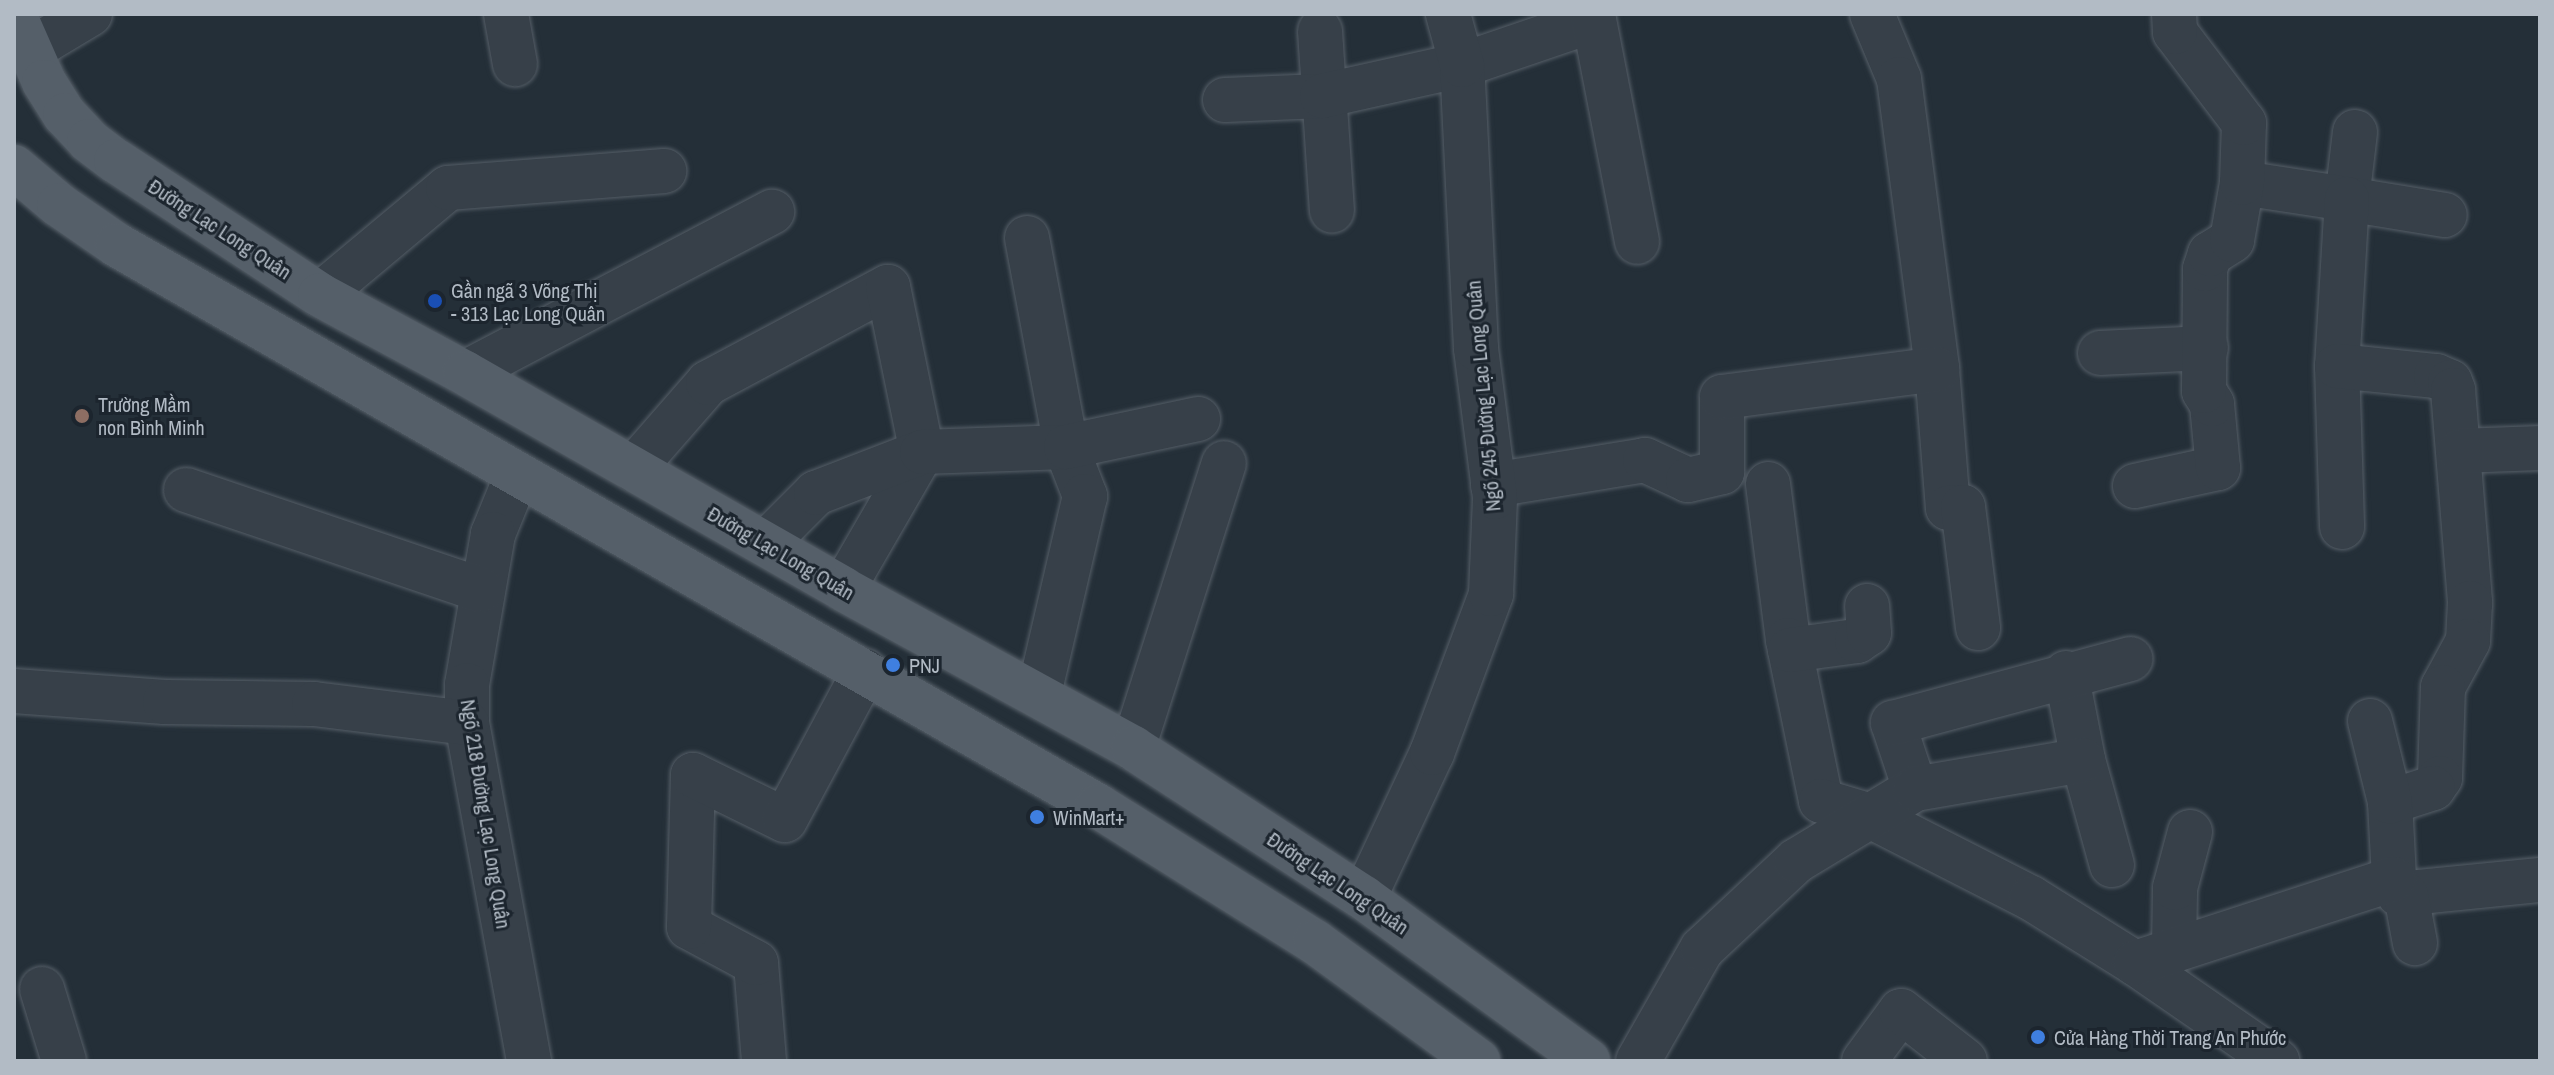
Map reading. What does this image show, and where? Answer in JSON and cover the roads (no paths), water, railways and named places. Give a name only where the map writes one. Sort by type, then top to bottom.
[{"type":"main road","name":"Đường Lạc Long Quân","points":[[22,32],[65,115],[89,141],[320,295],[465,373],[843,589],[1133,748],[1364,898],[1588,1061]]},
{"type":"main road","points":[[14,167],[59,205],[117,245],[1098,806],[1315,942],[1478,1061]]},
{"type":"main road","points":[[624,535],[641,473]]},
{"type":"street","points":[[22,32],[90,14]]},
{"type":"street","points":[[506,14],[515,64]]},
{"type":"street","name":"Ngõ 245 Đường Lạc Long Quân","points":[[1364,898],[1432,753],[1491,594],[1493,485],[1476,348],[1462,65],[1448,14]]},
{"type":"street","points":[[1872,14],[1899,79],[1937,369],[1948,508],[1963,507],[1978,628]]},
{"type":"street","points":[[2135,486],[2218,468],[2212,404],[2204,391],[2206,259],[2232,240],[2242,183],[2244,123],[2175,32],[2174,14]]},
{"type":"street","points":[[1225,100],[1322,96],[1462,65],[1594,20],[1637,242]]},
{"type":"street","points":[[1320,31],[1332,211]]},
{"type":"street","points":[[2342,527],[2337,366],[2347,199],[2355,132]]},
{"type":"street","points":[[320,295],[448,188],[664,171]]},
{"type":"street","points":[[2242,183],[2445,215]]},
{"type":"street","points":[[465,373],[772,212]]},
{"type":"street","points":[[1027,238],[1066,447],[1085,496],[1039,694]]},
{"type":"street","points":[[641,473],[708,383],[888,287],[922,452],[843,589]]},
{"type":"street","points":[[2100,353],[2206,348]]},
{"type":"street","points":[[2337,366],[2436,376],[2450,382],[2460,451],[2470,603],[2468,641],[2443,687],[2440,778],[2433,788],[2390,802]]},
{"type":"street","points":[[1493,485],[1645,460],[1688,480],[1722,472],[1722,397],[1937,369]]},
{"type":"street","points":[[766,543],[816,493],[922,452],[1066,447],[1198,419]]},
{"type":"street","points":[[2460,451],[2540,448]]},
{"type":"street","points":[[1133,748],[1224,463]]},
{"type":"street","name":"Ngõ 218 Đường Lạc Long Quân","points":[[517,475],[493,534],[467,685],[467,723],[529,1061]]},
{"type":"street","points":[[1768,484],[1790,650],[1821,801],[1868,815],[2155,956],[2277,1061]]},
{"type":"street","points":[[186,490],[482,590]]},
{"type":"street","points":[[1790,650],[1857,641],[1869,633],[1867,606]]},
{"type":"street","points":[[1915,789],[1893,723],[2066,673],[2131,659]]},
{"type":"street","points":[[764,1061],[756,963],[689,927],[693,775],[785,820],[865,671]]},
{"type":"street","points":[[2066,673],[2083,760],[2112,865]]},
{"type":"street","points":[[14,691],[165,702],[314,704],[467,723]]},
{"type":"street","points":[[2370,721],[2390,802],[2400,887],[2415,943]]},
{"type":"street","points":[[1638,1061],[1702,949],[1796,861],[1915,789],[2083,760]]},
{"type":"street","points":[[2155,956],[2190,832]]},
{"type":"street","points":[[2155,956],[2400,887],[2540,880]]},
{"type":"street","points":[[42,989],[64,1061]]},
{"type":"street","points":[[1864,1061],[1901,1011],[1965,1061]]},
{"type":"place","name":"Gần ngã 3 Võng Thị - 313 Lạc Long Quân","points":[[435,301]]},
{"type":"place","name":"Trường Mầm non Bình Minh","points":[[82,416]]},
{"type":"place","name":"PNJ","points":[[893,665]]},
{"type":"place","name":"WinMart+","points":[[1037,817]]},
{"type":"place","name":"Cửa Hàng Thời Trang An Phước","points":[[2038,1037]]}]
